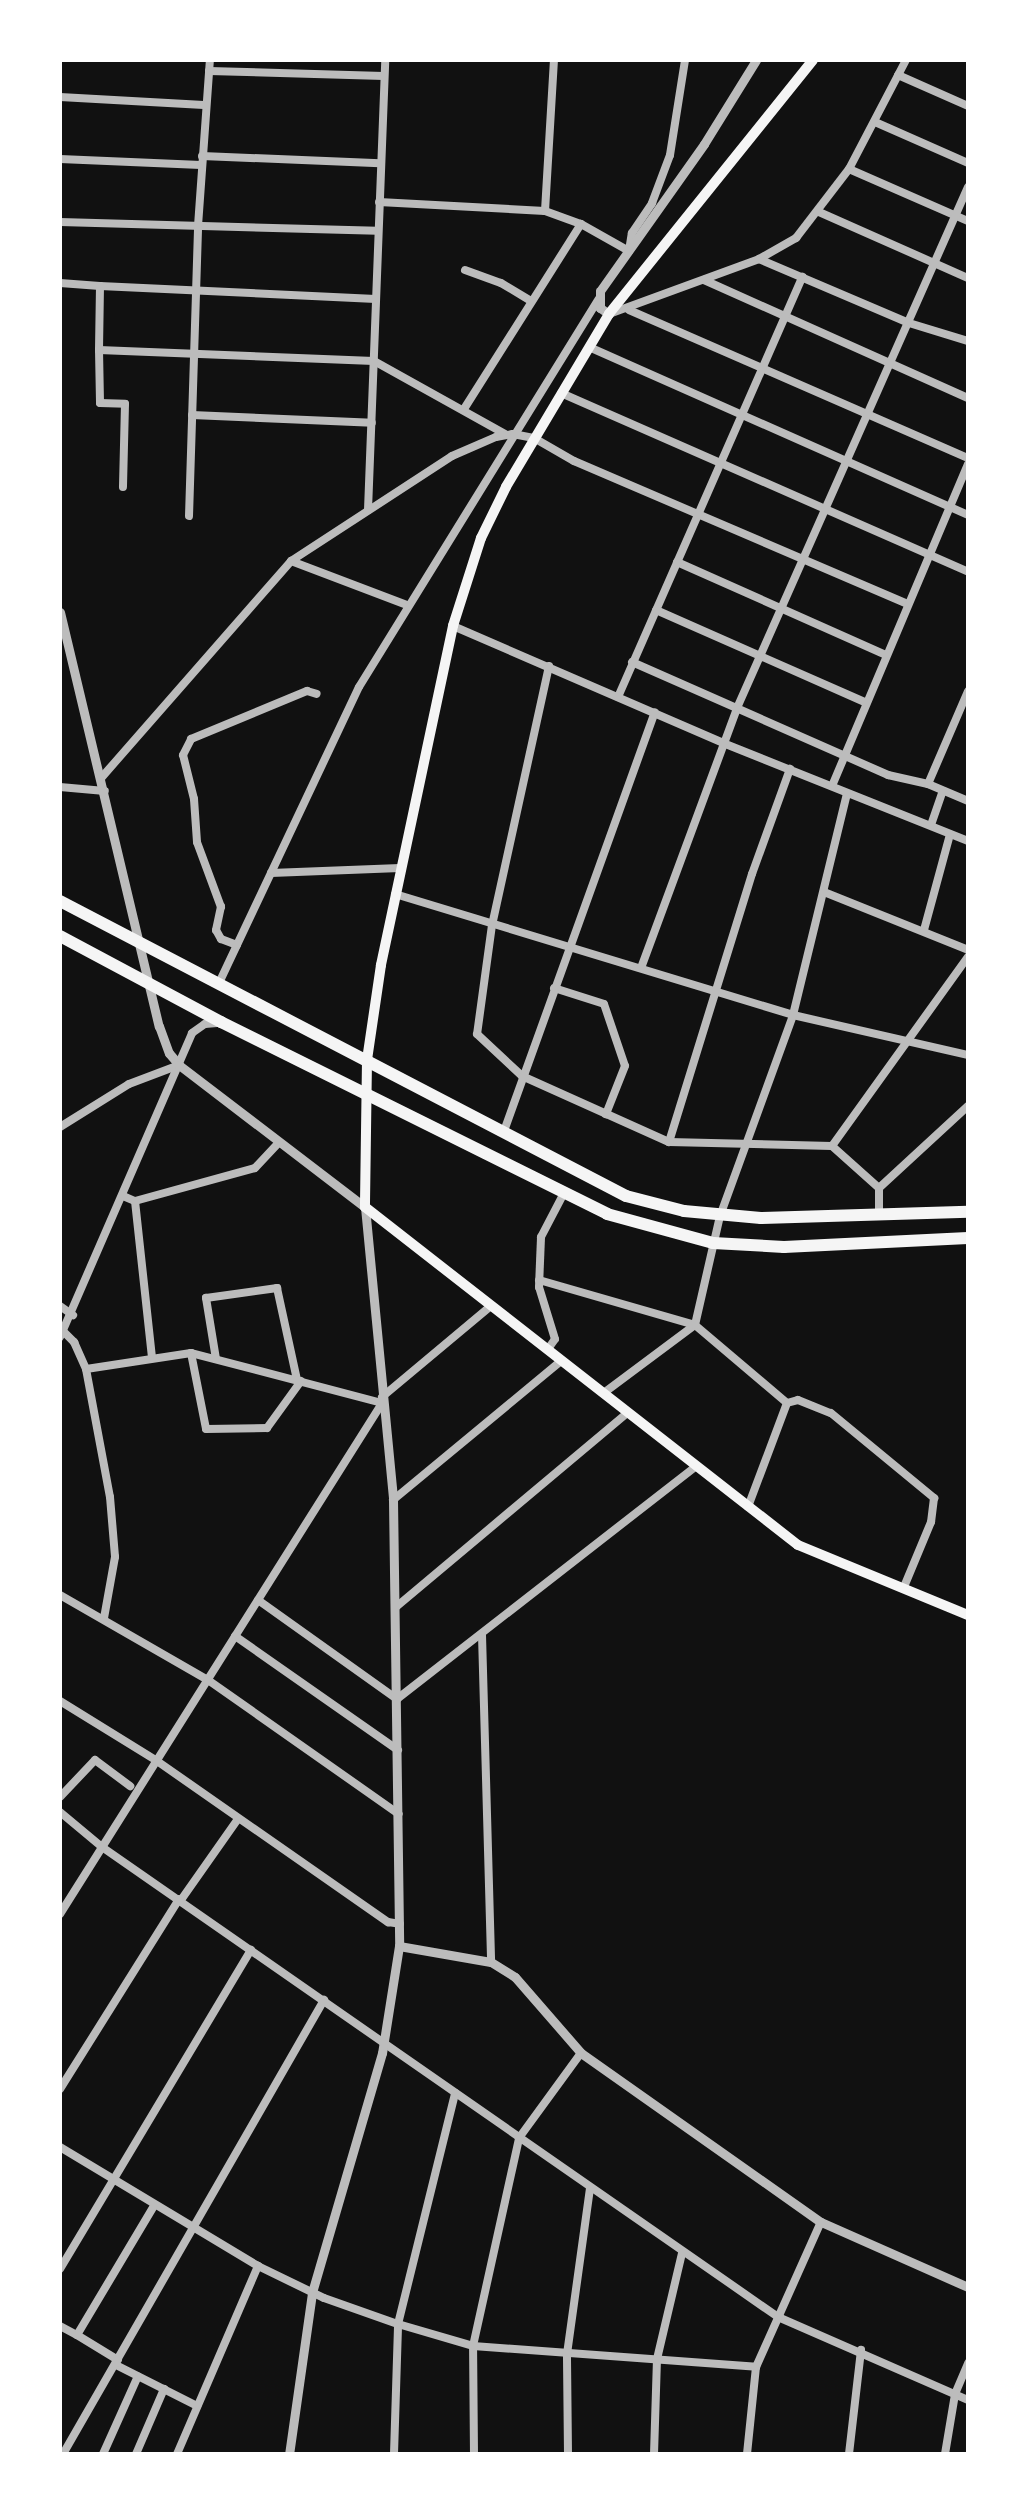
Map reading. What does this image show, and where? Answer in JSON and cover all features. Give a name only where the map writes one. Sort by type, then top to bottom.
[{"type":"highway","points":[[60,900],[626,1196],[720,1216],[824,1218],[968,1212]]},
{"type":"highway","points":[[60,936],[222,1022],[607,1214],[712,1243],[784,1247],[968,1238]]},
{"type":"main road","points":[[813,60],[609,314],[534,438],[481,538],[453,626],[395,894],[367,1060],[365,1208],[798,1545],[968,1615]]},
{"type":"street","points":[[189,516],[198,226],[210,60]]},
{"type":"street","points":[[368,510],[384,60]]},
{"type":"street","points":[[546,212],[554,60]]},
{"type":"street","points":[[630,251],[632,233],[652,203],[670,154],[686,60]]},
{"type":"street","points":[[218,983],[359,687],[510,434],[598,300],[600,290],[756,60]]},
{"type":"street","points":[[598,300],[600,308],[609,314],[629,310],[759,259],[796,238],[849,168],[906,60]]},
{"type":"street","points":[[209,72],[384,76]]},
{"type":"street","points":[[898,75],[968,106]]},
{"type":"street","points":[[60,97],[204,104]]},
{"type":"street","points":[[875,122],[968,163]]},
{"type":"street","points":[[60,160],[380,163]]},
{"type":"street","points":[[849,168],[968,221]]},
{"type":"street","points":[[641,968],[737,708],[968,187]]},
{"type":"street","points":[[379,202],[546,212],[580,224],[630,251]]},
{"type":"street","points":[[819,212],[968,278]]},
{"type":"street","points":[[60,222],[377,231]]},
{"type":"street","points":[[464,409],[580,224]]},
{"type":"street","points":[[759,259],[909,322],[968,341]]},
{"type":"street","points":[[465,270],[501,282],[531,301]]},
{"type":"street","points":[[618,697],[802,277]]},
{"type":"street","points":[[704,280],[968,398]]},
{"type":"street","points":[[60,283],[376,298]]},
{"type":"street","points":[[100,286],[100,403],[125,404],[123,487]]},
{"type":"street","points":[[629,310],[968,461],[832,786]]},
{"type":"street","points":[[589,347],[968,515]]},
{"type":"street","points":[[99,350],[374,361],[510,434],[534,438],[700,516],[908,604]]},
{"type":"street","points":[[561,393],[968,572]]},
{"type":"street","points":[[192,415],[372,422]]},
{"type":"street","points":[[102,777],[291,561],[452,456],[510,434]]},
{"type":"street","points":[[291,561],[407,605]]},
{"type":"street","points":[[677,562],[886,655]]},
{"type":"street","points":[[656,610],[865,702]]},
{"type":"street","points":[[60,612],[106,790],[159,1026],[178,1065],[365,1208],[393,1500],[400,1946],[385,2042],[312,2293],[289,2454]]},
{"type":"street","points":[[453,626],[724,743],[968,841]]},
{"type":"street","points":[[60,658],[70,648]]},
{"type":"street","points":[[632,662],[888,774],[928,784],[968,801]]},
{"type":"street","points":[[549,666],[492,924],[477,1034],[522,1076],[669,1142],[832,1146],[879,1188],[880,1214]]},
{"type":"street","points":[[237,944],[221,939],[216,930],[222,906],[197,842],[194,799],[183,755],[191,739],[308,690],[317,694]]},
{"type":"street","points":[[928,784],[968,690]]},
{"type":"street","points":[[504,1132],[655,712]]},
{"type":"street","points":[[669,1142],[752,874],[790,769]]},
{"type":"street","points":[[60,787],[106,790]]},
{"type":"street","points":[[930,825],[943,791]]},
{"type":"street","points":[[605,1392],[695,1325],[720,1216],[793,1015],[848,793]]},
{"type":"street","points":[[924,930],[950,834]]},
{"type":"street","points":[[271,873],[400,868]]},
{"type":"street","points":[[824,892],[924,930],[968,953],[832,1146]]},
{"type":"street","points":[[395,894],[793,1015],[968,1055]]},
{"type":"street","points":[[554,988],[604,1004],[625,1066],[606,1114]]},
{"type":"street","points":[[104,1618],[115,1537],[86,1369],[74,1342],[61,1334],[73,1315],[192,1033],[205,1024],[222,1022]]},
{"type":"street","points":[[60,1126],[129,1084],[178,1065]]},
{"type":"street","points":[[879,1188],[968,1106]]},
{"type":"street","points":[[123,1196],[135,1201],[255,1168],[279,1142]]},
{"type":"street","points":[[548,1349],[555,1339],[540,1280],[541,1237],[564,1193]]},
{"type":"street","points":[[135,1201],[152,1358]]},
{"type":"street","points":[[540,1280],[695,1325],[787,1402]]},
{"type":"street","points":[[191,1353],[206,1429],[267,1428],[299,1380],[277,1288],[206,1298],[216,1360]]},
{"type":"street","points":[[60,1306],[73,1315]]},
{"type":"street","points":[[60,1914],[382,1400],[492,1306]]},
{"type":"street","points":[[86,1369],[191,1353],[382,1400]]},
{"type":"street","points":[[393,1500],[562,1360]]},
{"type":"street","points":[[787,1402],[798,1400],[831,1413],[934,1498],[931,1522],[904,1587]]},
{"type":"street","points":[[748,1507],[787,1402]]},
{"type":"street","points":[[396,1606],[628,1412]]},
{"type":"street","points":[[397,1699],[695,1467]]},
{"type":"street","points":[[60,1595],[208,1680],[399,1814]]},
{"type":"street","points":[[258,1600],[397,1699]]},
{"type":"street","points":[[482,1635],[491,1962]]},
{"type":"street","points":[[236,1636],[398,1750]]},
{"type":"street","points":[[60,1701],[157,1761],[388,1922],[400,1924]]},
{"type":"street","points":[[60,1797],[96,1760],[130,1786]]},
{"type":"street","points":[[60,1812],[102,1847],[778,2317],[862,2350],[968,2400]]},
{"type":"street","points":[[60,2089],[180,1899],[238,1818]]},
{"type":"street","points":[[400,1946],[491,1962],[515,1977],[582,2053],[821,2222],[968,2287]]},
{"type":"street","points":[[60,2268],[251,1950]]},
{"type":"street","points":[[63,2454],[324,2000]]},
{"type":"street","points":[[474,2454],[473,2346],[520,2138],[582,2053]]},
{"type":"street","points":[[394,2454],[398,2324],[456,2094]]},
{"type":"street","points":[[60,2147],[258,2266],[312,2293],[398,2324],[473,2346],[756,2367]]},
{"type":"street","points":[[568,2454],[567,2354],[590,2189]]},
{"type":"street","points":[[77,2335],[154,2206]]},
{"type":"street","points":[[747,2454],[756,2367],[821,2222]]},
{"type":"street","points":[[654,2454],[657,2359],[682,2253]]},
{"type":"street","points":[[177,2454],[258,2266]]},
{"type":"street","points":[[60,2326],[138,2376],[197,2406]]},
{"type":"street","points":[[849,2454],[862,2350]]},
{"type":"street","points":[[945,2454],[954,2394],[968,2362]]},
{"type":"street","points":[[103,2454],[138,2376]]},
{"type":"street","points":[[136,2454],[164,2389]]}]
